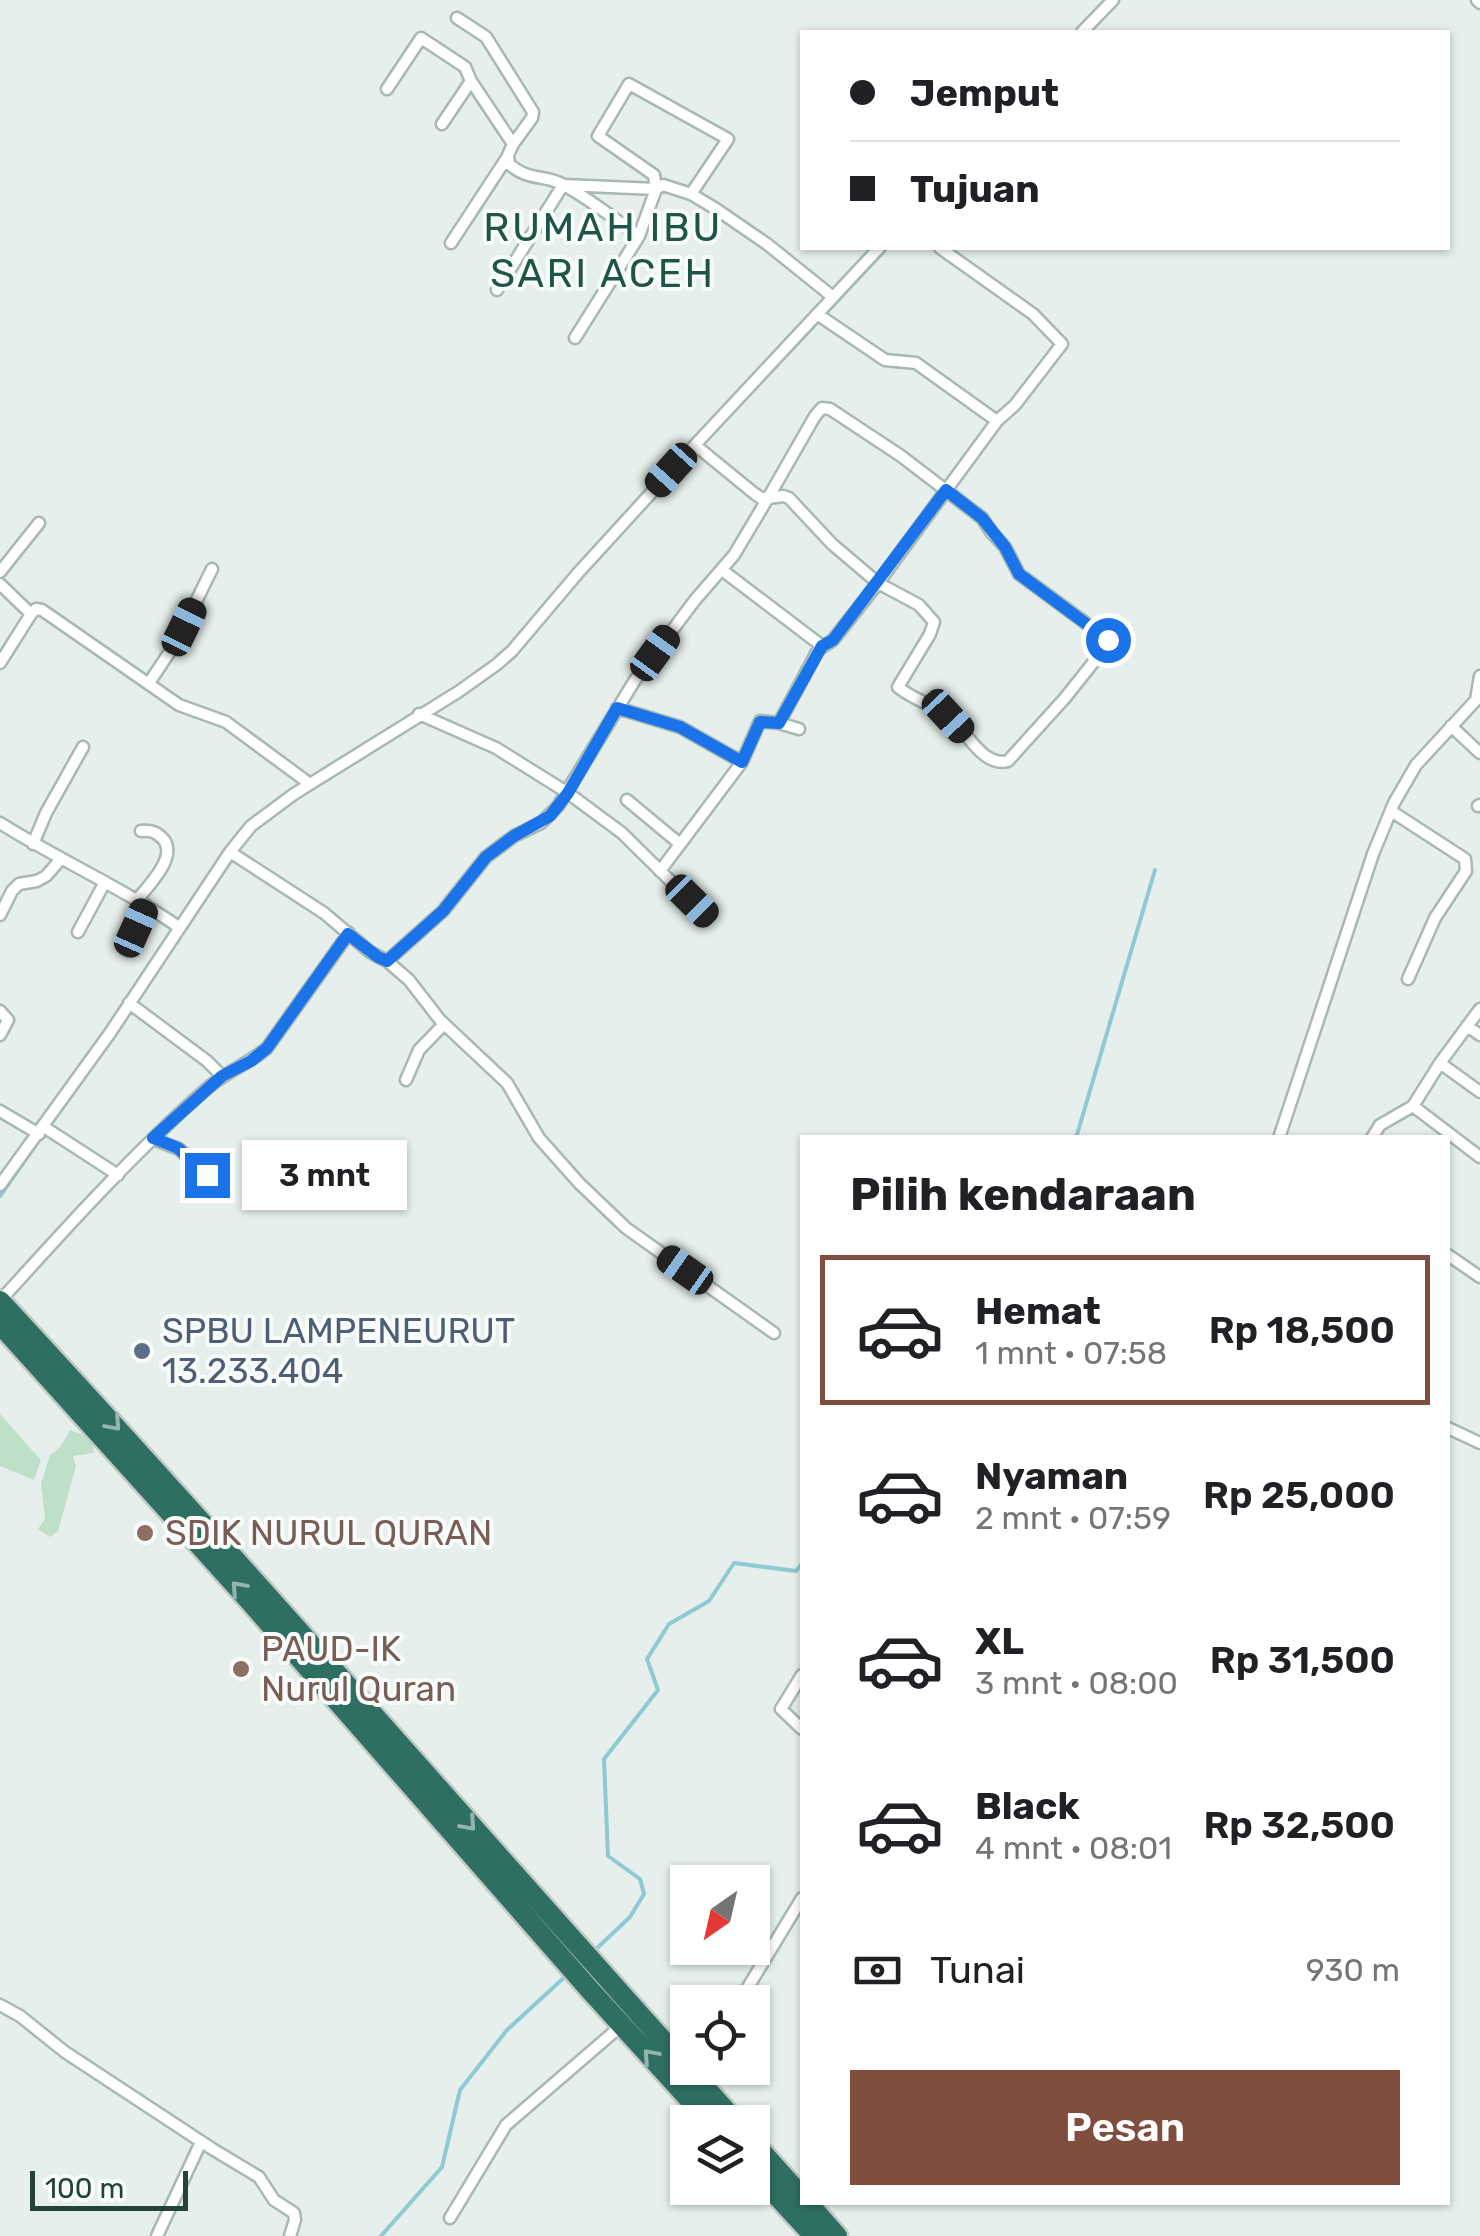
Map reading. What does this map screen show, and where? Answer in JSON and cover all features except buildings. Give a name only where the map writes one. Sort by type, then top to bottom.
[{"type":"highway","points":[[0,1301],[598,1984],[670,2048]]},
{"type":"highway","points":[[3,1334],[206,1539]]},
{"type":"highway","points":[[598,1984],[622,2025],[695,2105]]},
{"type":"highway","points":[[707,2085],[723,2105]]},
{"type":"highway","points":[[770,2161],[800,2194]]},
{"type":"highway","points":[[770,2188],[814,2236]]},
{"type":"highway","points":[[809,2205],[837,2236]]},
{"type":"street","points":[[1084,30],[1113,0]]},
{"type":"street","points":[[450,243],[533,112],[486,37],[457,18]]},
{"type":"street","points":[[387,89],[421,38],[465,67],[511,150],[509,164],[514,169],[564,185],[639,236]]},
{"type":"street","points":[[442,124],[470,81]]},
{"type":"street","points":[[575,338],[639,236],[656,189],[654,175],[598,136],[630,84],[728,139],[691,194]]},
{"type":"street","points":[[564,185],[656,189],[662,185],[691,194],[767,244],[832,297]]},
{"type":"street","points":[[497,290],[564,185]]},
{"type":"street","points":[[0,1186],[46,1130],[133,1006],[180,928],[252,826],[310,784],[496,666],[578,573],[821,317],[832,297],[877,250]]},
{"type":"street","points":[[779,723],[822,646],[833,640],[997,420],[1015,406],[1062,344],[1034,314],[943,250]]},
{"type":"street","points":[[821,317],[886,360],[916,363],[997,420]]},
{"type":"street","points":[[387,961],[443,911],[486,857],[550,816],[568,793],[617,708],[695,600],[734,556],[768,498],[796,447],[822,408],[838,413],[901,456],[982,518],[1005,547],[1019,574],[1106,638],[1108,644],[1066,698],[1008,761],[1001,763],[985,755],[948,716],[899,690],[934,622],[918,605],[878,583],[832,544],[794,502],[783,496],[768,498],[761,498],[698,448]]},
{"type":"street","points":[[0,572],[39,524]]},
{"type":"street","points":[[149,683],[175,644],[212,569]]},
{"type":"street","points":[[722,570],[822,646]]},
{"type":"street","points":[[0,584],[32,614]]},
{"type":"street","points":[[0,663],[32,614],[36,609],[42,610],[185,708],[226,722],[310,784]]},
{"type":"street","points":[[1280,1135],[1373,854],[1391,811],[1416,765],[1476,700],[1480,676]]},
{"type":"street","points":[[617,708],[680,727],[742,762]]},
{"type":"street","points":[[419,714],[496,748],[568,793],[622,833],[706,916]]},
{"type":"street","points":[[660,870],[742,762],[760,722],[799,729]]},
{"type":"street","points":[[1452,726],[1480,753]]},
{"type":"street","points":[[33,844],[83,747]]},
{"type":"street","points":[[627,800],[680,844]]},
{"type":"street","points":[[1391,811],[1465,859],[1467,865],[1435,918],[1408,979]]},
{"type":"street","points":[[0,823],[60,860],[142,902],[180,928]]},
{"type":"street","points":[[126,950],[142,902],[168,849],[156,833],[142,831]]},
{"type":"street","points":[[234,855],[324,912],[409,980],[444,1024],[506,1083],[539,1138],[579,1184],[626,1228],[774,1332]]},
{"type":"street","points":[[0,914],[18,884],[46,876],[60,860]]},
{"type":"street","points":[[78,932],[104,882]]},
{"type":"street","points":[[0,1301],[153,1138],[222,1076],[267,1048],[348,934]]},
{"type":"street","points":[[133,1006],[222,1076]]},
{"type":"street","points":[[1374,1135],[1380,1125],[1413,1106],[1480,1009]]},
{"type":"street","points":[[0,1011],[8,1020],[0,1035]]},
{"type":"street","points":[[406,1080],[419,1050],[444,1024]]},
{"type":"street","points":[[1467,1026],[1480,1034]]},
{"type":"street","points":[[1440,1064],[1480,1092]]},
{"type":"street","points":[[1413,1106],[1480,1157]]},
{"type":"street","points":[[0,1110],[46,1130],[118,1175]]},
{"type":"street","points":[[153,1138],[178,1148],[207,1175]]},
{"type":"street","points":[[1450,1257],[1480,1277]]},
{"type":"street","points":[[1450,1429],[1480,1443]]},
{"type":"street","points":[[800,1679],[781,1709],[800,1727]]},
{"type":"street","points":[[749,1985],[800,1901]]},
{"type":"street","points":[[0,2004],[65,2052],[262,2180],[274,2200],[294,2214],[290,2236]]},
{"type":"street","points":[[450,2218],[506,2125],[622,2025]]},
{"type":"street","points":[[157,2236],[201,2142]]},
{"type":"green space","points":[[0,1414],[41,1460],[34,1480],[0,1466]]},
{"type":"green space","points":[[70,1430],[87,1437],[94,1453],[73,1456],[76,1466],[58,1531],[50,1537],[38,1529],[45,1519],[41,1484],[50,1455]]},
{"type":"waterway","points":[[699,448],[885,250]]},
{"type":"waterway","points":[[173,947],[234,856]]},
{"type":"waterway","points":[[1077,1135],[1155,870]]},
{"type":"waterway","points":[[48,1128],[68,1099]]},
{"type":"waterway","points":[[0,1196],[42,1136]]},
{"type":"waterway","points":[[594,1951],[630,1917],[644,1894],[640,1879],[608,1856],[604,1759],[658,1690],[647,1659],[669,1624],[709,1601],[734,1563],[796,1571],[800,1566]]},
{"type":"waterway","points":[[381,2236],[442,2167],[460,2090],[507,2030],[568,1974]]},
{"type":"place","name":"SPBU LAMPENEURUT 13.233.404","points":[[142,1351]]},
{"type":"place","name":"SDIK NURUL QURAN","points":[[145,1533]]},
{"type":"place","name":"PAUD-IK Nurul Quran","points":[[241,1669]]},
{"type":"district","name":"RUMAH IBU SARI ACEH","points":[[603,250]]},
{"type":"route","points":[[207,1175],[178,1148],[153,1138],[204,1090],[267,1048],[348,934],[387,961],[405,946],[443,911],[486,857],[550,816],[568,793],[617,708],[680,727],[742,762],[760,722],[779,723],[822,646],[833,640],[946,490],[982,518],[1005,547],[1019,574],[1108,640]]}]
